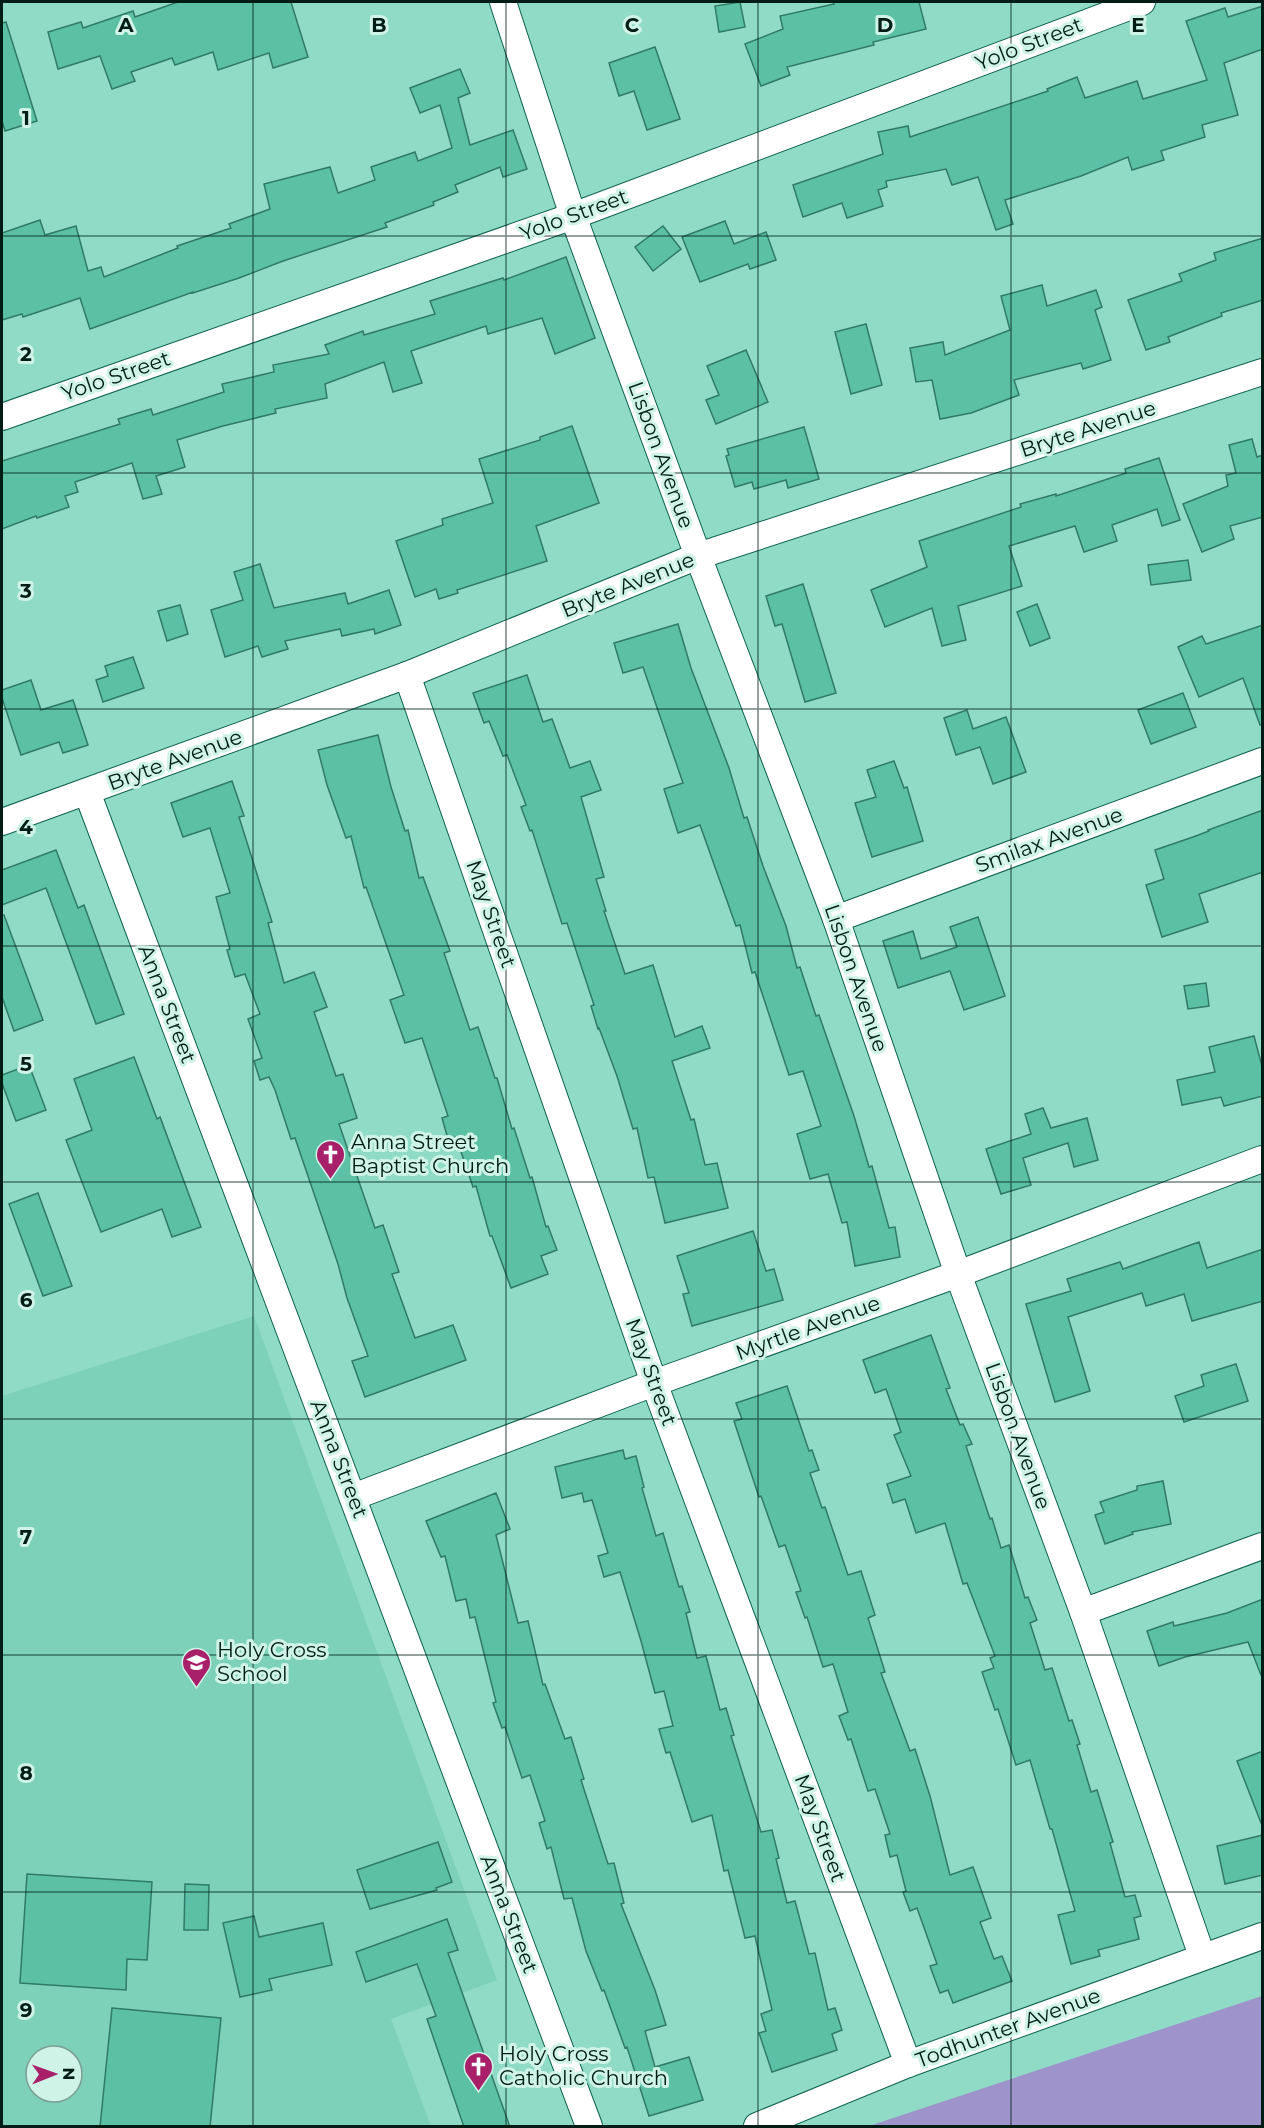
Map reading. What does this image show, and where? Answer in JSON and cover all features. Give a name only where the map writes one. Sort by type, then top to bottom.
[{"type":"street","name":"Lisbon Avenue","points":[[503,2],[573,216],[698,556],[836,919],[958,1274],[1083,1612],[1202,1956]]},
{"type":"street","name":"Yolo Street","points":[[2,417],[573,216],[1142,2]]},
{"type":"street","name":"Bryte Avenue","points":[[2,822],[407,675],[698,556],[1263,372]]},
{"type":"street","name":"May Street","points":[[407,675],[654,1383],[908,2064]]},
{"type":"street","name":"Smilax Avenue","points":[[836,919],[1263,761]]},
{"type":"street","name":"Anna Street","points":[[87,792],[589,2127]]},
{"type":"street","name":"Myrtle Avenue","points":[[353,1497],[654,1383],[958,1274],[1263,1158]]},
{"type":"street","points":[[1083,1612],[1263,1546]]},
{"type":"street","name":"Todhunter Avenue","points":[[757,2127],[908,2064],[1202,1956],[1263,1936]]},
{"type":"shaded area","name":"Holy Cross School","points":[[254,1316],[497,1980],[391,2019],[431,2126],[2,2126],[2,1396]]},
{"type":"shaded area","points":[[1262,1996],[1262,2126],[869,2126]]},
{"type":"building","points":[[178,2],[291,2],[308,57],[273,68],[269,53],[218,70],[213,52],[175,65],[172,58],[131,72],[135,81],[112,89],[100,56],[58,69],[48,32],[81,22],[83,28],[133,11],[135,17]]},
{"type":"building","points":[[740,2],[745,27],[719,32],[715,6]]},
{"type":"building","points":[[833,2],[919,2],[926,29],[787,67],[790,75],[761,86],[745,44],[783,29],[780,16],[834,4]]},
{"type":"building","points":[[1263,6],[1263,49],[1224,63],[1238,115],[1202,125],[1205,137],[1161,151],[1164,160],[1132,170],[1128,157],[1081,176],[1005,200],[1013,224],[996,230],[978,177],[952,185],[946,169],[886,181],[887,187],[878,190],[883,206],[847,218],[842,203],[803,217],[793,185],[883,154],[878,132],[908,126],[910,137],[1048,91],[1047,89],[1077,77],[1085,98],[1137,81],[1143,99],[1207,80],[1186,21],[1225,8],[1228,17]]},
{"type":"building","points":[[6,22],[37,121],[5,131],[2,121],[2,23]]},
{"type":"building","points":[[655,47],[680,119],[647,130],[634,91],[619,96],[609,63]]},
{"type":"building","points":[[460,69],[470,93],[458,98],[470,145],[513,130],[527,169],[503,177],[500,167],[455,185],[458,192],[433,202],[434,205],[385,223],[387,227],[90,329],[80,298],[23,317],[22,314],[2,320],[2,233],[40,220],[45,235],[76,226],[88,271],[101,267],[104,277],[178,248],[177,246],[231,228],[229,224],[270,209],[264,184],[330,167],[338,193],[375,180],[371,167],[415,152],[418,161],[452,148],[440,105],[420,113],[410,88]]},
{"type":"building","points":[[725,221],[734,244],[766,232],[776,260],[750,269],[748,264],[700,282],[682,237]]},
{"type":"building","points":[[663,226],[681,249],[653,271],[635,247]]},
{"type":"building","points":[[1263,238],[1263,300],[1221,313],[1222,316],[1168,337],[1170,342],[1146,350],[1128,300],[1182,281],[1179,274],[1216,260],[1214,253]]},
{"type":"building","points":[[566,257],[595,338],[555,354],[542,318],[488,334],[486,326],[411,351],[422,383],[393,392],[384,362],[325,384],[327,398],[275,409],[276,413],[177,440],[185,467],[156,476],[162,494],[143,499],[132,463],[75,482],[78,492],[65,496],[69,507],[2,529],[2,461],[120,424],[118,419],[151,409],[153,415],[224,392],[222,384],[274,372],[273,365],[329,354],[325,345],[363,331],[364,335],[435,314],[430,301],[503,278],[504,280]]},
{"type":"building","points":[[1042,285],[1047,306],[1096,290],[1102,307],[1095,310],[1111,360],[1083,369],[1081,363],[1014,380],[1019,395],[971,413],[940,419],[932,380],[916,382],[910,348],[943,342],[945,355],[1010,330],[1001,296]]},
{"type":"building","points":[[866,324],[882,385],[851,394],[835,332]]},
{"type":"building","points":[[746,350],[768,402],[716,424],[706,400],[719,395],[707,366]]},
{"type":"building","points":[[572,426],[599,503],[536,526],[547,561],[457,590],[458,593],[439,599],[436,589],[415,597],[396,541],[443,525],[442,519],[493,503],[479,459],[540,440],[540,437]]},
{"type":"building","points":[[804,427],[819,479],[788,488],[786,480],[754,489],[752,482],[735,487],[726,456],[729,455],[727,449]]},
{"type":"building","points":[[1252,439],[1257,457],[1263,455],[1263,517],[1230,526],[1234,539],[1202,552],[1183,504],[1228,486],[1226,475],[1236,473],[1229,445]]},
{"type":"building","points":[[1159,458],[1180,520],[1162,526],[1157,509],[1112,525],[1117,541],[1084,552],[1075,526],[1009,546],[1022,586],[958,606],[966,640],[942,646],[932,608],[885,627],[871,590],[927,567],[919,541],[1021,507],[1020,504],[1056,494],[1056,496],[1126,473],[1125,469]]},
{"type":"building","points":[[1188,560],[1191,580],[1151,585],[1148,565]]},
{"type":"building","points":[[260,564],[274,608],[345,593],[348,604],[389,590],[401,625],[375,634],[374,629],[342,636],[340,629],[285,641],[288,649],[262,657],[258,646],[225,657],[211,610],[243,600],[234,572]]},
{"type":"building","points":[[803,584],[836,693],[805,702],[782,624],[775,626],[766,596]]},
{"type":"building","points":[[1037,604],[1050,638],[1030,646],[1017,612]]},
{"type":"building","points":[[180,605],[188,634],[167,641],[158,611]]},
{"type":"building","points":[[678,624],[691,668],[729,768],[744,818],[747,817],[786,926],[797,968],[800,967],[816,1016],[819,1015],[869,1167],[872,1166],[889,1228],[895,1227],[900,1257],[855,1266],[847,1222],[842,1223],[828,1174],[810,1179],[797,1134],[821,1126],[803,1071],[789,1075],[755,972],[752,973],[740,925],[736,926],[700,825],[678,833],[664,789],[683,783],[643,667],[623,673],[614,643]]},
{"type":"building","points":[[1263,625],[1263,724],[1260,725],[1243,678],[1199,697],[1178,647],[1202,636],[1206,644]]},
{"type":"building","points":[[133,657],[144,688],[103,702],[96,680],[108,676],[105,666]]},
{"type":"building","points":[[527,675],[543,722],[552,719],[570,768],[590,761],[601,790],[581,797],[604,877],[596,879],[625,974],[653,965],[675,1037],[702,1026],[710,1048],[672,1061],[691,1120],[694,1119],[705,1165],[717,1163],[728,1208],[665,1223],[654,1177],[648,1178],[637,1128],[633,1129],[617,1076],[598,1029],[591,1006],[594,1005],[567,923],[562,924],[532,830],[530,831],[521,807],[526,805],[507,755],[503,756],[489,721],[484,723],[473,693]]},
{"type":"building","points":[[31,680],[41,710],[73,700],[88,745],[63,753],[59,742],[21,755],[2,698],[2,690]]},
{"type":"building","points":[[1183,693],[1196,727],[1151,744],[1138,710]]},
{"type":"building","points":[[967,710],[973,729],[1006,717],[1026,772],[993,784],[980,747],[956,755],[944,718]]},
{"type":"building","points":[[378,735],[391,787],[405,831],[408,830],[419,878],[423,877],[450,951],[444,953],[470,1030],[478,1027],[495,1078],[497,1078],[512,1129],[514,1128],[530,1178],[532,1177],[546,1227],[548,1226],[557,1250],[541,1256],[548,1274],[511,1288],[492,1236],[490,1236],[476,1186],[473,1187],[456,1137],[448,1139],[442,1118],[448,1116],[422,1038],[405,1043],[390,1000],[404,995],[366,887],[364,888],[351,836],[346,838],[327,785],[318,750]]},
{"type":"building","points":[[894,761],[904,788],[907,787],[923,841],[872,857],[855,803],[876,797],[867,770]]},
{"type":"building","points":[[232,781],[244,816],[239,817],[272,922],[268,923],[284,983],[314,972],[327,1007],[314,1012],[336,1076],[343,1074],[357,1118],[339,1124],[375,1228],[383,1225],[399,1272],[392,1274],[415,1338],[453,1325],[466,1360],[365,1397],[352,1361],[368,1356],[347,1298],[338,1264],[295,1138],[291,1139],[269,1077],[260,1080],[254,1061],[262,1058],[248,1019],[260,1014],[245,974],[235,977],[227,950],[230,949],[216,897],[230,893],[210,828],[183,837],[171,803]]},
{"type":"building","points":[[1263,810],[1263,872],[1199,894],[1208,922],[1162,937],[1146,885],[1164,879],[1155,850]]},
{"type":"building","points":[[56,850],[78,908],[84,905],[124,1014],[96,1024],[46,888],[2,905],[2,870]]},
{"type":"building","points":[[2,915],[4,915],[43,1020],[14,1031],[2,997]]},
{"type":"building","points":[[978,917],[1005,996],[964,1010],[950,971],[898,988],[883,941],[913,931],[921,959],[957,947],[950,927]]},
{"type":"building","points":[[1206,983],[1209,1006],[1188,1009],[1184,986]]},
{"type":"building","points":[[1254,1036],[1263,1070],[1263,1096],[1224,1106],[1221,1097],[1182,1105],[1177,1080],[1215,1072],[1209,1047]]},
{"type":"building","points":[[134,1057],[157,1119],[160,1117],[201,1227],[172,1237],[162,1209],[101,1232],[66,1140],[92,1130],[74,1079]]},
{"type":"building","points":[[29,1065],[46,1110],[16,1121],[2,1083],[2,1075]]},
{"type":"building","points":[[1043,1108],[1051,1128],[1087,1118],[1098,1160],[1074,1167],[1068,1143],[1023,1158],[1031,1185],[1001,1194],[986,1149],[1031,1134],[1025,1114]]},
{"type":"building","points":[[38,1193],[72,1286],[43,1296],[9,1204]]},
{"type":"building","points":[[753,1231],[766,1271],[774,1269],[783,1300],[692,1326],[683,1294],[689,1293],[677,1256]]},
{"type":"building","points":[[1199,1242],[1207,1268],[1263,1249],[1263,1301],[1192,1321],[1184,1294],[1146,1306],[1142,1293],[1068,1317],[1090,1391],[1055,1402],[1026,1304],[1071,1291],[1067,1279],[1120,1262],[1123,1269]]},
{"type":"building","points":[[931,1335],[950,1388],[946,1389],[960,1425],[963,1424],[972,1444],[966,1446],[990,1519],[992,1518],[1001,1548],[1009,1545],[1025,1598],[1028,1597],[1037,1620],[1030,1623],[1045,1670],[1052,1668],[1069,1721],[1072,1720],[1080,1744],[1077,1745],[1091,1792],[1097,1790],[1113,1842],[1110,1843],[1125,1897],[1135,1895],[1141,1916],[1134,1918],[1139,1939],[1098,1950],[1100,1956],[1071,1964],[1058,1915],[1075,1911],[1052,1829],[1050,1829],[1030,1760],[1016,1765],[998,1709],[995,1710],[982,1672],[994,1668],[990,1658],[995,1656],[967,1583],[963,1584],[945,1523],[916,1533],[905,1499],[893,1503],[887,1484],[911,1476],[894,1435],[901,1432],[886,1389],[875,1393],[863,1360]]},
{"type":"building","points":[[1236,1364],[1248,1401],[1184,1422],[1175,1396],[1204,1386],[1201,1375]]},
{"type":"building","points":[[787,1386],[809,1451],[812,1450],[819,1470],[810,1473],[822,1508],[825,1507],[848,1575],[861,1571],[875,1615],[868,1618],[885,1672],[881,1673],[910,1751],[915,1749],[930,1796],[950,1875],[973,1867],[991,1918],[980,1922],[994,1959],[1002,1956],[1012,1981],[953,2003],[948,1990],[940,1993],[930,1966],[937,1964],[917,1908],[910,1911],[903,1892],[906,1891],[897,1855],[890,1857],[885,1835],[890,1834],[875,1789],[868,1791],[851,1739],[848,1740],[839,1716],[848,1712],[833,1664],[823,1667],[807,1617],[805,1618],[796,1592],[801,1591],[785,1545],[779,1547],[761,1496],[759,1497],[734,1421],[742,1419],[736,1403]]},
{"type":"building","points":[[623,1450],[625,1459],[636,1456],[644,1487],[642,1488],[656,1536],[663,1533],[679,1587],[682,1586],[690,1612],[686,1613],[697,1658],[706,1656],[720,1710],[726,1708],[734,1735],[731,1736],[761,1832],[772,1830],[779,1858],[776,1859],[787,1903],[795,1901],[809,1954],[815,1953],[828,2010],[835,2008],[842,2030],[832,2034],[837,2050],[772,2072],[759,2033],[766,2031],[761,2014],[772,2010],[755,1936],[745,1938],[728,1870],[724,1871],[712,1815],[692,1822],[670,1752],[666,1753],[659,1729],[673,1726],[664,1691],[655,1693],[620,1572],[604,1577],[598,1556],[608,1553],[592,1500],[584,1502],[582,1493],[562,1498],[555,1467]]},
{"type":"building","points":[[1163,1481],[1171,1524],[1132,1532],[1133,1534],[1105,1544],[1095,1515],[1104,1512],[1100,1502],[1137,1490],[1137,1486]]},
{"type":"building","points":[[496,1493],[510,1529],[496,1535],[518,1623],[528,1621],[543,1685],[545,1684],[565,1739],[571,1737],[584,1779],[581,1780],[608,1864],[614,1863],[624,1903],[621,1904],[655,1990],[666,2025],[645,2031],[655,2067],[689,2057],[703,2100],[649,2116],[627,2047],[625,2048],[604,1990],[602,1991],[586,1951],[572,1898],[564,1899],[551,1847],[547,1849],[539,1823],[545,1821],[530,1775],[522,1778],[505,1727],[502,1728],[493,1703],[496,1702],[475,1617],[470,1618],[466,1599],[456,1601],[445,1556],[441,1557],[426,1521]]},
{"type":"building","points":[[1263,1599],[1263,1675],[1261,1675],[1248,1642],[1185,1657],[1159,1666],[1147,1631],[1173,1622],[1174,1626],[1227,1613]]},
{"type":"building","points":[[1263,1751],[1263,1823],[1261,1823],[1237,1761]]},
{"type":"building","points":[[1263,1835],[1263,1875],[1225,1884],[1217,1846]]},
{"type":"building","points":[[438,1842],[452,1882],[436,1888],[437,1890],[370,1909],[357,1870]]},
{"type":"building","points":[[27,1874],[152,1882],[147,1960],[127,1959],[126,1990],[20,1983]]},
{"type":"building","points":[[185,1884],[209,1885],[208,1930],[184,1930]]},
{"type":"building","points":[[254,1916],[259,1937],[323,1923],[332,1965],[269,1979],[272,1990],[240,1997],[223,1923]]},
{"type":"building","points":[[447,1919],[458,1950],[448,1953],[510,2127],[464,2127],[427,2019],[436,2016],[417,1964],[366,1982],[356,1952]]},
{"type":"building","points":[[112,2008],[221,2018],[210,2127],[100,2127]]},
{"type":"place","name":"Anna Street Baptist Church","points":[[330,1180]]},
{"type":"place","name":"Holy Cross School","points":[[196,1688]]},
{"type":"place","name":"Holy Cross Catholic Church","points":[[478,2092]]}]
